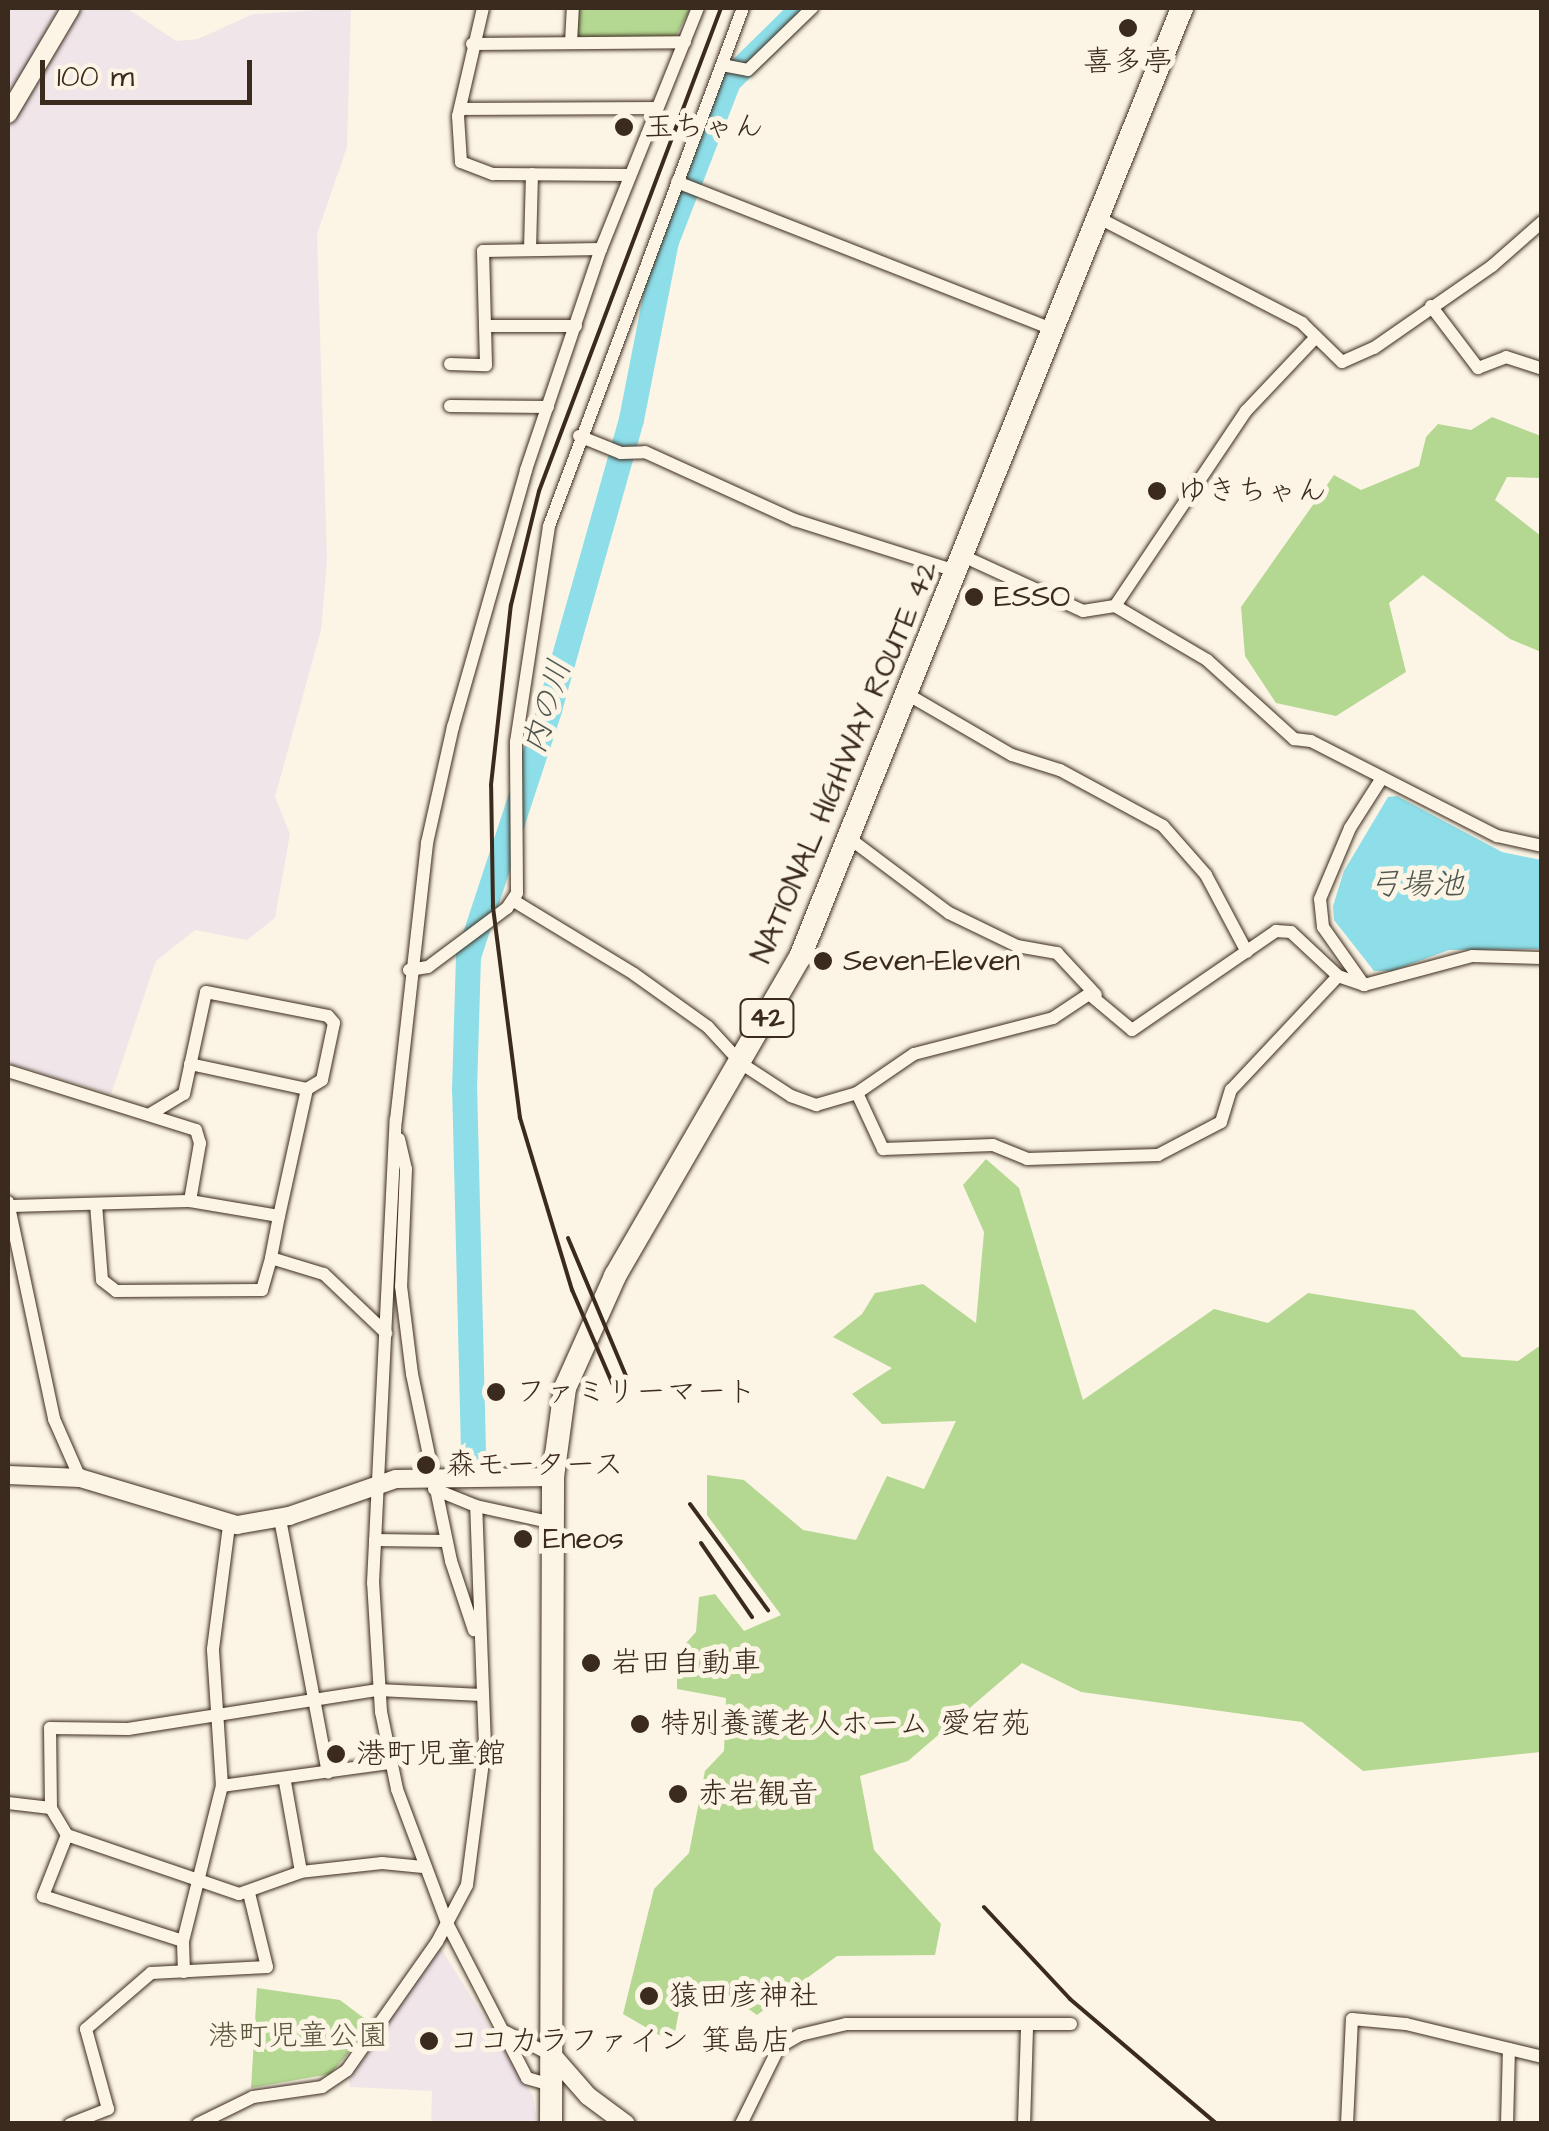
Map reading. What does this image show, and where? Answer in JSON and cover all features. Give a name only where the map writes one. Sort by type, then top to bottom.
[{"type":"highway","name":"NATIONAL HIGHWAY ROUTE 42","points":[[551,2124],[553,1477],[557,1425],[580,1345],[800,957],[1182,8]]},
{"type":"highway","points":[[542,2124],[542,2105],[551,2089]]},
{"type":"highway","points":[[551,2089],[561,2106],[561,2124]]},
{"type":"street","points":[[8,114],[71,8]]},
{"type":"street","points":[[484,8],[472,44],[460,109],[461,162],[494,174],[630,176]]},
{"type":"street","points":[[571,43],[573,8]]},
{"type":"street","points":[[588,2096],[551,2089],[528,2078],[447,1923],[423,1867],[390,1762],[378,1690],[375,1540],[396,1127],[409,970],[453,727],[548,407],[601,249],[698,8]]},
{"type":"street","points":[[514,901],[516,742],[528,637],[549,526],[579,436],[744,8]]},
{"type":"street","points":[[722,65],[748,70],[812,8]]},
{"type":"street","points":[[472,44],[685,42]]},
{"type":"street","points":[[460,109],[656,108]]},
{"type":"street","points":[[530,250],[532,174]]},
{"type":"street","points":[[677,182],[1054,330]]},
{"type":"street","points":[[1098,216],[1255,296],[1349,362],[1492,266],[1542,222]]},
{"type":"street","points":[[450,364],[486,365],[482,251],[601,249]]},
{"type":"street","points":[[1431,306],[1478,368],[1506,357],[1542,369]]},
{"type":"street","points":[[485,326],[576,326]]},
{"type":"street","points":[[1115,606],[1246,411],[1316,337]]},
{"type":"street","points":[[450,406],[548,407]]},
{"type":"street","points":[[579,436],[621,453],[646,452],[767,509],[959,563],[1083,611],[1115,606],[1206,660],[1294,739],[1363,766],[1380,781],[1416,792],[1512,842],[1542,846]]},
{"type":"street","points":[[907,694],[1012,755],[1060,770],[1162,826],[1206,875],[1247,952]]},
{"type":"street","points":[[1364,985],[1323,927],[1319,908],[1326,876],[1380,781]]},
{"type":"street","points":[[850,838],[950,912],[1018,946],[1057,953],[1132,1030],[1276,931],[1291,932],[1338,976],[1364,985],[1472,956],[1542,958]]},
{"type":"street","points":[[409,970],[428,966],[514,901]]},
{"type":"street","points":[[514,901],[574,933],[708,1027],[742,1064],[816,1105],[857,1093],[914,1054],[1053,1018],[1096,995]]},
{"type":"street","points":[[857,1093],[874,1133],[893,1151],[957,1143],[992,1145],[1028,1159],[1158,1155],[1222,1122],[1231,1090],[1338,976]]},
{"type":"street","points":[[151,1113],[180,1100],[206,992],[328,1016],[334,1024],[322,1080],[307,1089],[190,1064]]},
{"type":"street","points":[[8,1071],[151,1113],[198,1134],[190,1202]]},
{"type":"street","points":[[96,1204],[102,1280],[116,1291],[262,1290],[307,1089]]},
{"type":"street","points":[[396,1127],[406,1169],[404,1312],[432,1483],[480,1653]]},
{"type":"street","points":[[80,1478],[54,1419],[8,1204],[190,1202],[279,1216]]},
{"type":"street","points":[[271,1258],[324,1274],[386,1333]]},
{"type":"street","points":[[8,1474],[80,1478],[229,1524],[280,1519],[378,1482],[553,1477]]},
{"type":"street","points":[[432,1483],[476,1506],[554,1523]]},
{"type":"street","points":[[198,2124],[254,2096],[316,2089],[337,2079],[447,1923],[475,1849],[484,1770],[476,1506]]},
{"type":"street","points":[[280,1519],[328,1773]]},
{"type":"street","points":[[184,1972],[183,1942],[222,1786],[214,1649],[229,1524]]},
{"type":"street","points":[[375,1540],[446,1541]]},
{"type":"street","points":[[423,1867],[382,1863],[302,1872],[249,1893],[67,1835],[51,1808],[46,1776],[50,1728],[57,1723],[128,1728],[378,1690],[482,1694]]},
{"type":"street","points":[[222,1786],[285,1782],[390,1762]]},
{"type":"street","points":[[285,1782],[302,1872]]},
{"type":"street","points":[[8,1803],[51,1808]]},
{"type":"street","points":[[67,1835],[43,1896],[183,1942]]},
{"type":"street","points":[[70,2124],[108,2109],[86,2029],[151,1973],[267,1967],[249,1893]]},
{"type":"street","points":[[1348,2124],[1352,2019],[1406,2024],[1542,2057]]},
{"type":"street","points":[[498,2022],[518,2042],[553,2056],[588,2096],[626,2124]]},
{"type":"street","points":[[741,2124],[775,2052],[791,2038],[846,2024],[1026,2028],[1070,2024]]},
{"type":"street","points":[[1024,2124],[1026,2028]]},
{"type":"street","points":[[1506,2124],[1509,2049]]},
{"type":"shaded area","points":[[8,8],[127,8],[176,41],[198,39],[253,14],[351,8],[347,147],[317,234],[327,560],[321,630],[275,797],[290,834],[275,918],[247,940],[195,930],[156,961],[111,1094],[8,1063]]},
{"type":"shaded area","points":[[437,1942],[533,2096],[537,2123],[431,2123],[432,2091],[350,2087],[347,2070]]},
{"type":"green space","points":[[579,8],[691,8],[676,36],[577,38]]},
{"type":"green space","points":[[1492,417],[1541,436],[1541,478],[1507,477],[1495,500],[1541,536],[1541,652],[1510,639],[1423,575],[1389,603],[1406,672],[1336,716],[1276,703],[1245,656],[1241,607],[1334,475],[1361,490],[1419,466],[1426,437],[1438,424],[1471,430]]},
{"type":"green space","points":[[986,1159],[1019,1188],[1083,1400],[1214,1309],[1268,1323],[1308,1293],[1414,1310],[1462,1357],[1518,1361],[1541,1345],[1541,1752],[1363,1771],[1302,1722],[1081,1692],[1022,1663],[908,1761],[860,1776],[874,1850],[941,1924],[935,1955],[837,1956],[757,2015],[723,1991],[679,2011],[673,2043],[623,2014],[654,1889],[689,1853],[705,1771],[724,1751],[726,1698],[677,1689],[677,1653],[696,1632],[699,1597],[715,1594],[744,1631],[781,1615],[707,1515],[707,1475],[744,1480],[803,1530],[856,1540],[887,1476],[924,1489],[956,1421],[882,1424],[852,1394],[892,1368],[833,1337],[862,1314],[875,1293],[923,1284],[976,1323],[984,1232],[963,1185]]},
{"type":"green space","name":"港町児童公園","points":[[257,1988],[340,2000],[373,2025],[330,2074],[251,2088]]},
{"type":"water","name":"弓場池","points":[[1397,796],[1502,852],[1541,860],[1541,949],[1449,950],[1392,971],[1374,971],[1334,920],[1333,906],[1344,871],[1388,797]]},
{"type":"waterway","name":"内の川","points":[[473,1451],[464,1090],[468,956],[549,709],[631,419],[666,241],[728,81],[802,8]]},
{"type":"railway","points":[[616,1392],[572,1290],[520,1118],[493,906],[491,785],[511,605],[539,491],[721,8]]},
{"type":"railway","points":[[568,1238],[629,1383]]},
{"type":"railway","points":[[690,1504],[768,1610]]},
{"type":"railway","points":[[701,1543],[752,1617]]},
{"type":"railway","points":[[984,1907],[1070,1999],[1217,2124]]},
{"type":"place","name":"喜多亭","points":[[1128,28]]},
{"type":"place","name":"玉ちゃん","points":[[624,127]]},
{"type":"place","name":"ゆきちゃん","points":[[1157,491]]},
{"type":"place","name":"ESSO","points":[[974,597]]},
{"type":"place","name":"Seven-Eleven","points":[[823,961]]},
{"type":"place","name":"ファミリーマート","points":[[496,1392]]},
{"type":"place","name":"森モータース","points":[[426,1465]]},
{"type":"place","name":"Eneos","points":[[523,1539]]},
{"type":"place","name":"岩田自動車","points":[[591,1663]]},
{"type":"place","name":"特別養護老人ホーム 愛宕苑","points":[[640,1724]]},
{"type":"place","name":"港町児童館","points":[[336,1754]]},
{"type":"place","name":"赤岩観音","points":[[678,1794]]},
{"type":"place","name":"猿田彦神社","points":[[649,1996]]},
{"type":"place","name":"ココカラファイン 箕島店","points":[[429,2041]]}]
